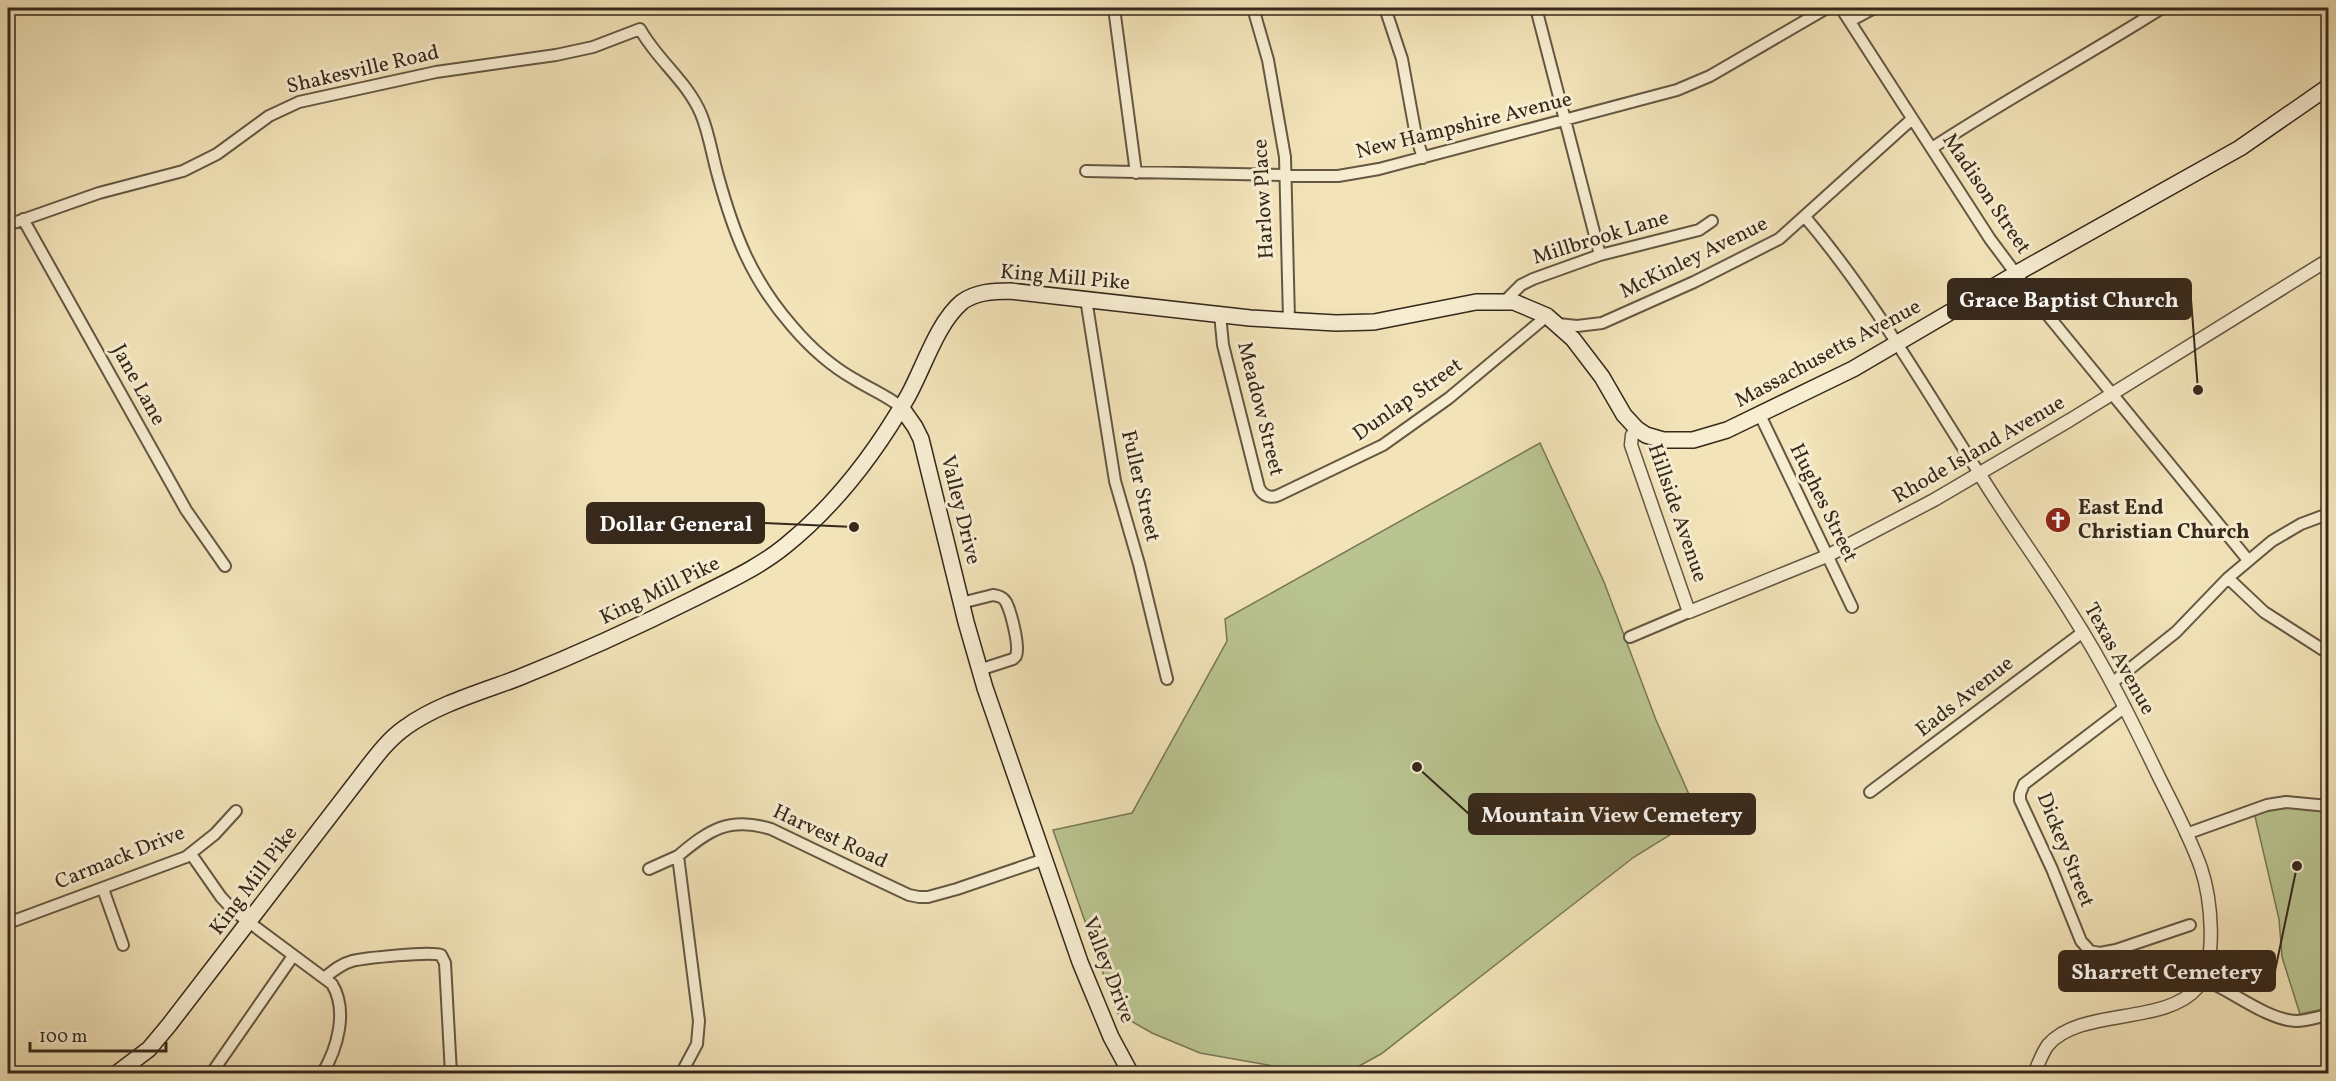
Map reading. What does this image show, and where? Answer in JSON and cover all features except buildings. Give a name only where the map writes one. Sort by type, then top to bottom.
[{"type":"main road","name":"Massachusetts Avenue","points":[[1636,429],[1663,440],[1693,440],[1727,430],[1760,415],[1853,369],[2017,273],[2240,148],[2328,87]]},
{"type":"main road","name":"King Mill Pike","points":[[116,1074],[149,1049],[381,751],[405,727],[448,705],[590,648],[658,617],[757,565],[783,548],[825,511],[863,465],[901,407],[944,324],[963,302],[973,296],[995,291],[1220,314],[1344,323],[1374,322],[1476,302],[1505,301],[1521,304],[1552,320]]},
{"type":"main road","points":[[1552,320],[1588,357],[1624,416],[1636,429]]},
{"type":"main road","name":"Valley Drive","points":[[901,407],[921,439],[979,669],[1095,1001],[1131,1074]]},
{"type":"street","points":[[1114,8],[1136,172]]},
{"type":"street","name":"Harlow Place","points":[[1253,8],[1270,68],[1287,176],[1286,252],[1289,320]]},
{"type":"street","points":[[1385,8],[1405,69],[1414,127],[1423,158]]},
{"type":"street","points":[[1536,8],[1600,255]]},
{"type":"street","name":"New Hampshire Avenue","points":[[1086,171],[1287,176],[1356,174],[1689,86],[1725,68],[1827,8]]},
{"type":"street","name":"Madison Street","points":[[1841,8],[1974,215],[2063,333],[2248,560]]},
{"type":"street","points":[[1850,21],[1874,8]]},
{"type":"street","points":[[1932,148],[2012,97],[2071,65],[2162,8]]},
{"type":"street","name":"Shakesville Road","points":[[8,225],[99,193],[183,171],[217,154],[269,116],[299,102],[435,72],[556,55],[593,46],[640,29]]},
{"type":"street","name":"Valley Drive","points":[[640,29],[653,50],[685,85],[701,115],[738,241],[761,286],[794,328],[840,370],[890,398],[901,407]]},
{"type":"street","name":"McKinley Avenue","points":[[1552,320],[1591,326],[1626,314],[1779,239],[1912,119]]},
{"type":"street","name":"Texas Avenue","points":[[1805,217],[1863,292],[2083,632],[2112,682],[2201,868],[2208,906],[2210,955],[2203,979]]},
{"type":"street","name":"Jane Lane","points":[[23,219],[186,510],[225,566]]},
{"type":"street","name":"Millbrook Lane","points":[[1505,301],[1521,285],[1533,279],[1600,255],[1699,230],[1712,221]]},
{"type":"street","name":"Rhode Island Avenue","points":[[1630,637],[1827,556],[1892,523],[2112,394],[2328,260]]},
{"type":"street","name":"Fuller Street","points":[[1086,299],[1115,481],[1139,564],[1167,679]]},
{"type":"street","name":"Meadow Street","points":[[1220,314],[1233,387],[1259,488],[1270,497],[1280,495]]},
{"type":"street","name":"Dunlap Street","points":[[1280,495],[1354,461],[1400,434],[1552,320]]},
{"type":"street","name":"Hughes Street","points":[[1760,415],[1852,607]]},
{"type":"street","name":"Hillside Avenue","points":[[1636,429],[1632,435],[1631,445],[1689,612]]},
{"type":"street","points":[[2112,682],[2176,632],[2228,578],[2284,532],[2328,514]]},
{"type":"street","points":[[2228,578],[2264,612],[2328,653]]},
{"type":"street","points":[[961,603],[993,595],[999,596],[1006,602],[1018,646],[1016,656],[1013,659],[979,669]]},
{"type":"street","name":"Eads Avenue","points":[[1870,792],[2083,632]]},
{"type":"street","name":"Dickey Street","points":[[2125,707],[2024,784],[2020,800],[2085,947],[2095,952],[2116,950],[2190,926]]},
{"type":"street","points":[[2186,834],[2267,805],[2286,802],[2328,806]]},
{"type":"street","name":"Carmack Drive","points":[[8,923],[191,854],[215,834],[236,811]]},
{"type":"street","name":"Harvest Road","points":[[649,869],[678,856],[704,834],[733,824],[755,824],[782,833],[873,879],[919,897],[928,897],[957,889],[1045,859]]},
{"type":"street","points":[[191,854],[221,897],[249,922],[332,984],[338,993],[341,1011],[333,1053],[322,1074]]},
{"type":"street","points":[[678,856],[699,1021],[697,1044],[681,1074]]},
{"type":"street","points":[[103,889],[123,945]]},
{"type":"street","points":[[324,978],[340,965],[353,961],[428,953],[441,955],[445,963],[452,1074]]},
{"type":"street","points":[[211,1074],[293,956]]},
{"type":"street","points":[[2034,1074],[2048,1045],[2069,1030],[2159,1008],[2182,1000],[2190,995],[2203,979],[2286,1019],[2304,1021],[2328,1015]]},
{"type":"green space","points":[[1540,443],[1604,582],[1656,720],[1699,817],[1634,857],[1381,1054],[1350,1071],[1313,1073],[1200,1053],[1152,1033],[1117,1013],[1053,830],[1132,813],[1227,641],[1225,619]]},
{"type":"green space","points":[[2285,807],[2328,812],[2328,1008],[2300,1014],[2282,957],[2279,919],[2254,812]]},
{"type":"place","name":"Grace Baptist Church","points":[[2198,390]]},
{"type":"place","name":"East End Christian Church","points":[[2058,520]]},
{"type":"place","name":"Dollar General","points":[[854,527]]},
{"type":"place","name":"Mountain View Cemetery","points":[[1417,767]]},
{"type":"place","name":"Sharrett Cemetery","points":[[2297,866]]}]
